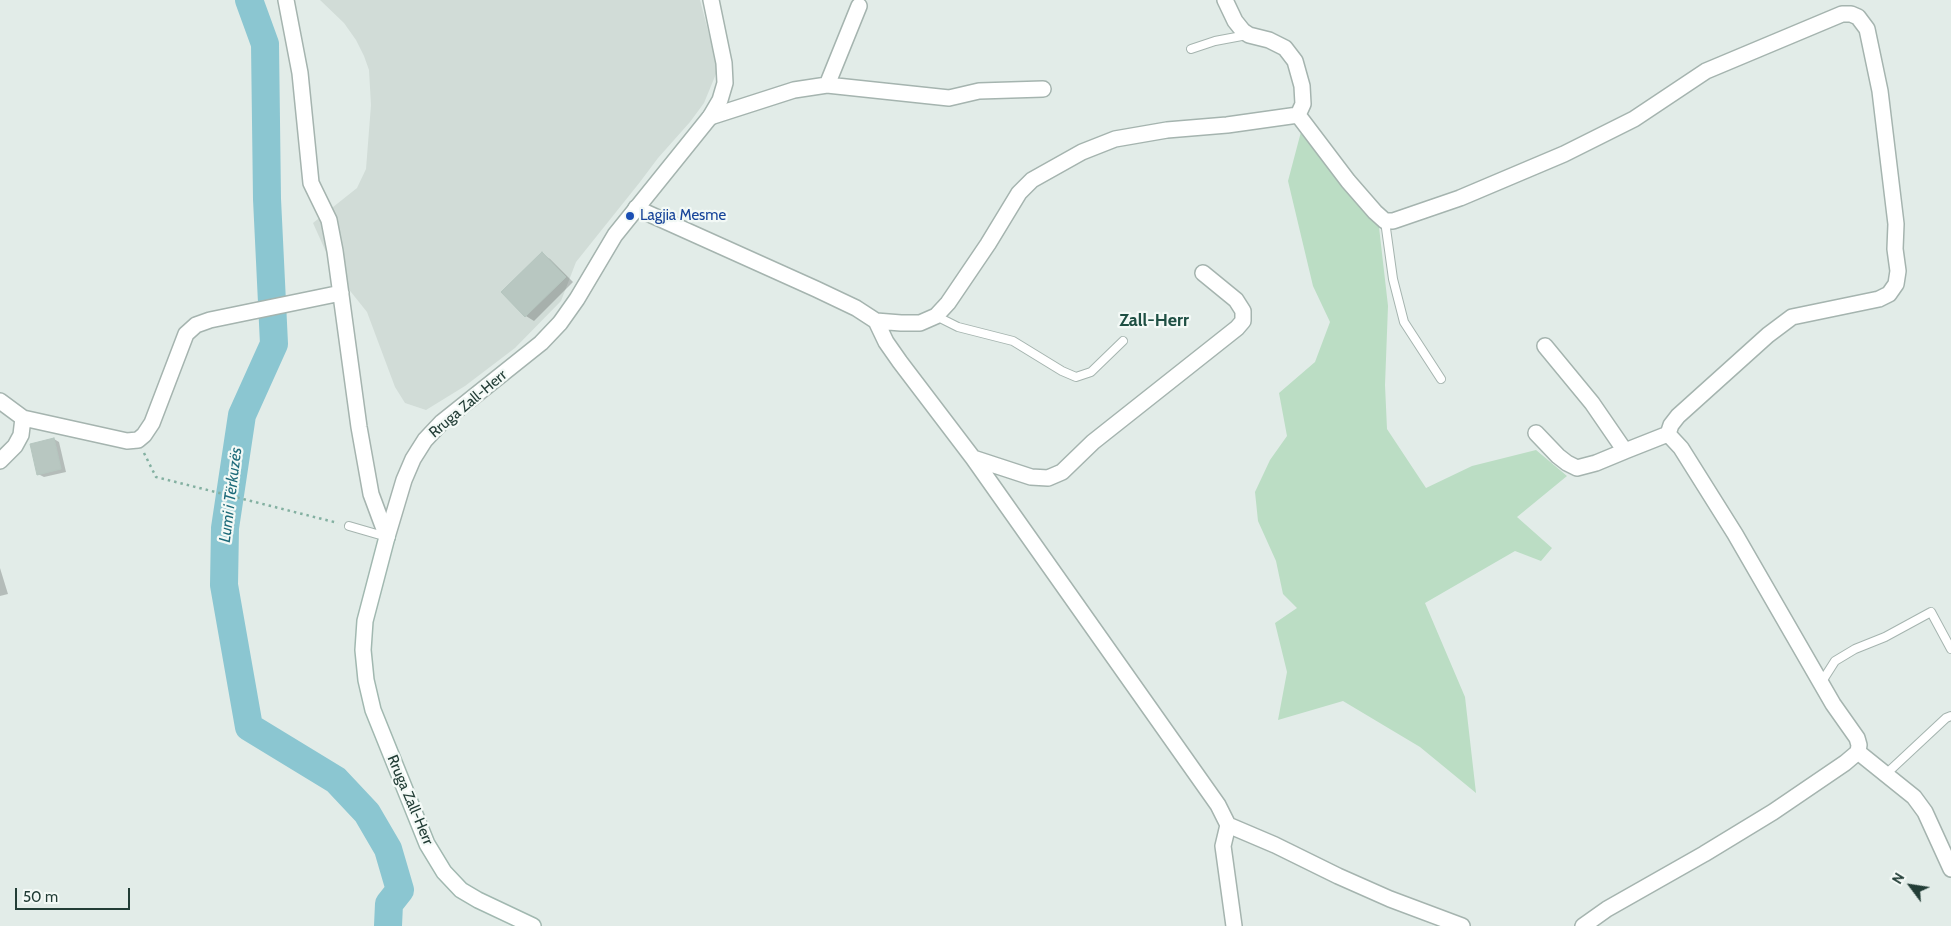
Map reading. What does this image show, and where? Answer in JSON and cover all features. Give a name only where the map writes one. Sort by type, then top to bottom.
[{"type":"street","points":[[286,0],[300,72],[311,183],[329,220],[341,292],[359,427],[371,494],[387,536]]},
{"type":"street","points":[[1225,0],[1235,21],[1248,35],[1269,40],[1285,48],[1295,60],[1302,86],[1303,104],[1298,115]]},
{"type":"street","points":[[1536,433],[1567,463],[1578,468],[1596,463],[1668,434],[1671,425],[1678,416],[1768,335],[1792,317],[1879,299],[1889,294],[1896,284],[1898,271],[1896,224],[1880,91],[1868,30],[1858,17],[1855,0]]},
{"type":"street","name":"Rruga Zall-Herr","points":[[533,926],[461,890],[444,872],[427,844],[372,710],[363,650],[365,621],[387,536],[404,480],[413,459],[442,422],[541,342],[560,323],[577,299],[615,235],[710,117],[720,100],[725,83],[724,64],[714,1]]},
{"type":"street","points":[[827,85],[860,6]]},
{"type":"street","points":[[1298,115],[1348,181],[1375,212],[1384,220],[1393,221],[1460,198],[1564,154],[1634,119],[1706,71],[1842,14],[1851,14],[1858,17]]},
{"type":"street","points":[[710,117],[794,90],[827,85],[949,98],[979,91],[1043,89]]},
{"type":"street","points":[[636,208],[816,289],[856,308],[876,321],[901,324],[920,323],[936,316],[948,303],[988,244],[1019,193],[1032,180],[1082,152],[1115,139],[1168,130],[1227,125],[1298,115]]},
{"type":"street","points":[[973,458],[1030,477],[1048,478],[1062,472],[1093,442],[1237,328],[1243,321],[1243,311],[1236,300],[1203,274]]},
{"type":"street","points":[[0,401],[23,418],[127,441],[138,440],[152,423],[186,334],[196,325],[210,320],[341,292]]},
{"type":"street","points":[[876,321],[886,342],[900,362],[973,458],[1218,805],[1228,825],[1223,846],[1234,926]]},
{"type":"street","points":[[1546,346],[1592,403],[1625,451]]},
{"type":"street","points":[[0,461],[18,441],[21,435],[23,418]]},
{"type":"street","points":[[1668,434],[1700,476],[1833,704],[1857,738],[1858,752],[1914,797],[1925,812],[1951,869]]},
{"type":"street","points":[[1582,926],[1607,909],[1773,812],[1858,752]]},
{"type":"street","points":[[1228,825],[1390,899],[1462,926]]},
{"type":"lane","points":[[1191,49],[1215,41],[1248,35]]},
{"type":"lane","points":[[1384,220],[1393,278],[1404,322],[1442,379]]},
{"type":"lane","points":[[936,316],[958,327],[1013,341],[1062,371],[1076,377],[1090,372],[1124,341]]},
{"type":"lane","points":[[0,408],[23,418]]},
{"type":"lane","points":[[349,526],[387,536]]},
{"type":"lane","points":[[1821,683],[1835,661],[1930,612],[1951,649]]},
{"type":"lane","points":[[1886,774],[1946,718],[1951,716]]},
{"type":"path","points":[[138,440],[156,478],[349,526]]},
{"type":"shaded area","points":[[320,0],[700,0],[718,69],[704,103],[576,262],[561,301],[515,348],[465,386],[426,410],[405,403],[395,387],[367,312],[335,272],[313,223],[357,188],[366,169],[371,105],[369,70],[364,56],[344,23]]},
{"type":"green space","points":[[1302,128],[1379,227],[1388,306],[1385,385],[1387,429],[1426,488],[1472,466],[1536,450],[1567,476],[1517,517],[1552,548],[1541,561],[1515,551],[1425,603],[1465,697],[1476,793],[1420,747],[1343,701],[1278,720],[1287,672],[1275,623],[1297,608],[1283,594],[1276,561],[1258,521],[1255,492],[1270,460],[1287,436],[1279,393],[1315,362],[1330,322],[1313,286],[1288,181]]},
{"type":"building","points":[[542,252],[566,277],[525,317],[501,292]]},
{"type":"building","points":[[54,438],[61,469],[37,475],[30,444]]},
{"type":"waterway","name":"Lumi i Tërkuzës","points":[[249,0],[265,44],[267,199],[274,344],[242,415],[225,528],[224,585],[249,727],[336,780],[367,813],[388,849],[400,890],[389,904],[388,926]]},
{"type":"place","name":"Lagjia Mesme","points":[[630,216]]},
{"type":"district","name":"Zall-Herr","points":[[1154,321]]}]
